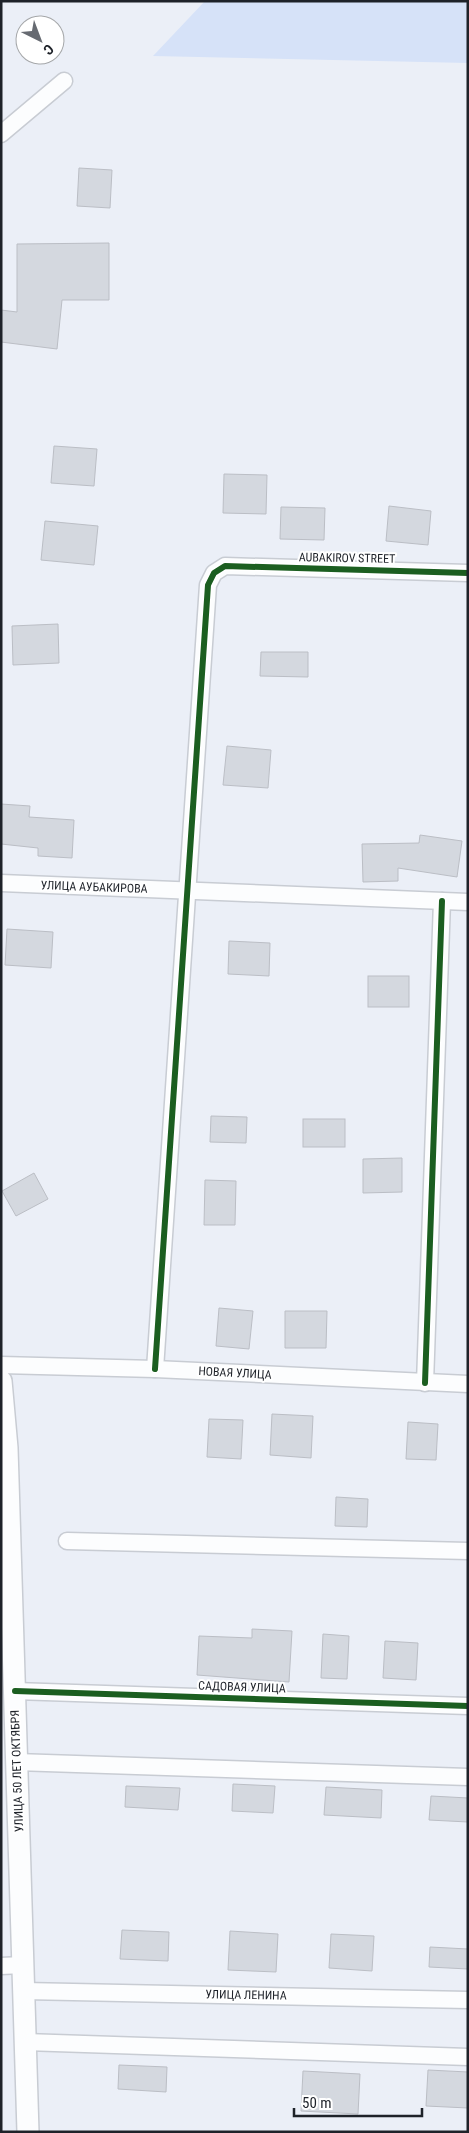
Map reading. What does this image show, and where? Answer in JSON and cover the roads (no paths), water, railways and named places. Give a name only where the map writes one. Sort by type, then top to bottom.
[{"type":"main road","name":"УЛИЦА 50 ЛЕТ ОКТЯБРЯ","points":[[1,1381],[7,1448],[28,2132]]},
{"type":"street","points":[[1,134],[64,81]]},
{"type":"street","name":"AUBAKIROV STREET","points":[[186,891],[208,586],[214,573],[225,566],[468,573]]},
{"type":"street","name":"УЛИЦА АУБАКИРОВА","points":[[1,883],[468,902]]},
{"type":"street","points":[[155,1369],[186,891]]},
{"type":"street","points":[[425,1383],[442,901]]},
{"type":"street","name":"НОВАЯ УЛИЦА","points":[[1,1365],[155,1369],[468,1384]]},
{"type":"street","points":[[67,1541],[468,1551]]},
{"type":"street","name":"САДОВАЯ УЛИЦА","points":[[14,1691],[468,1706]]},
{"type":"street","points":[[16,1762],[468,1777]]},
{"type":"street","points":[[1,1966],[23,1965]]},
{"type":"street","name":"УЛИЦА ЛЕНИНА","points":[[24,1991],[468,2000]]},
{"type":"street","points":[[25,2042],[468,2057]]}]
